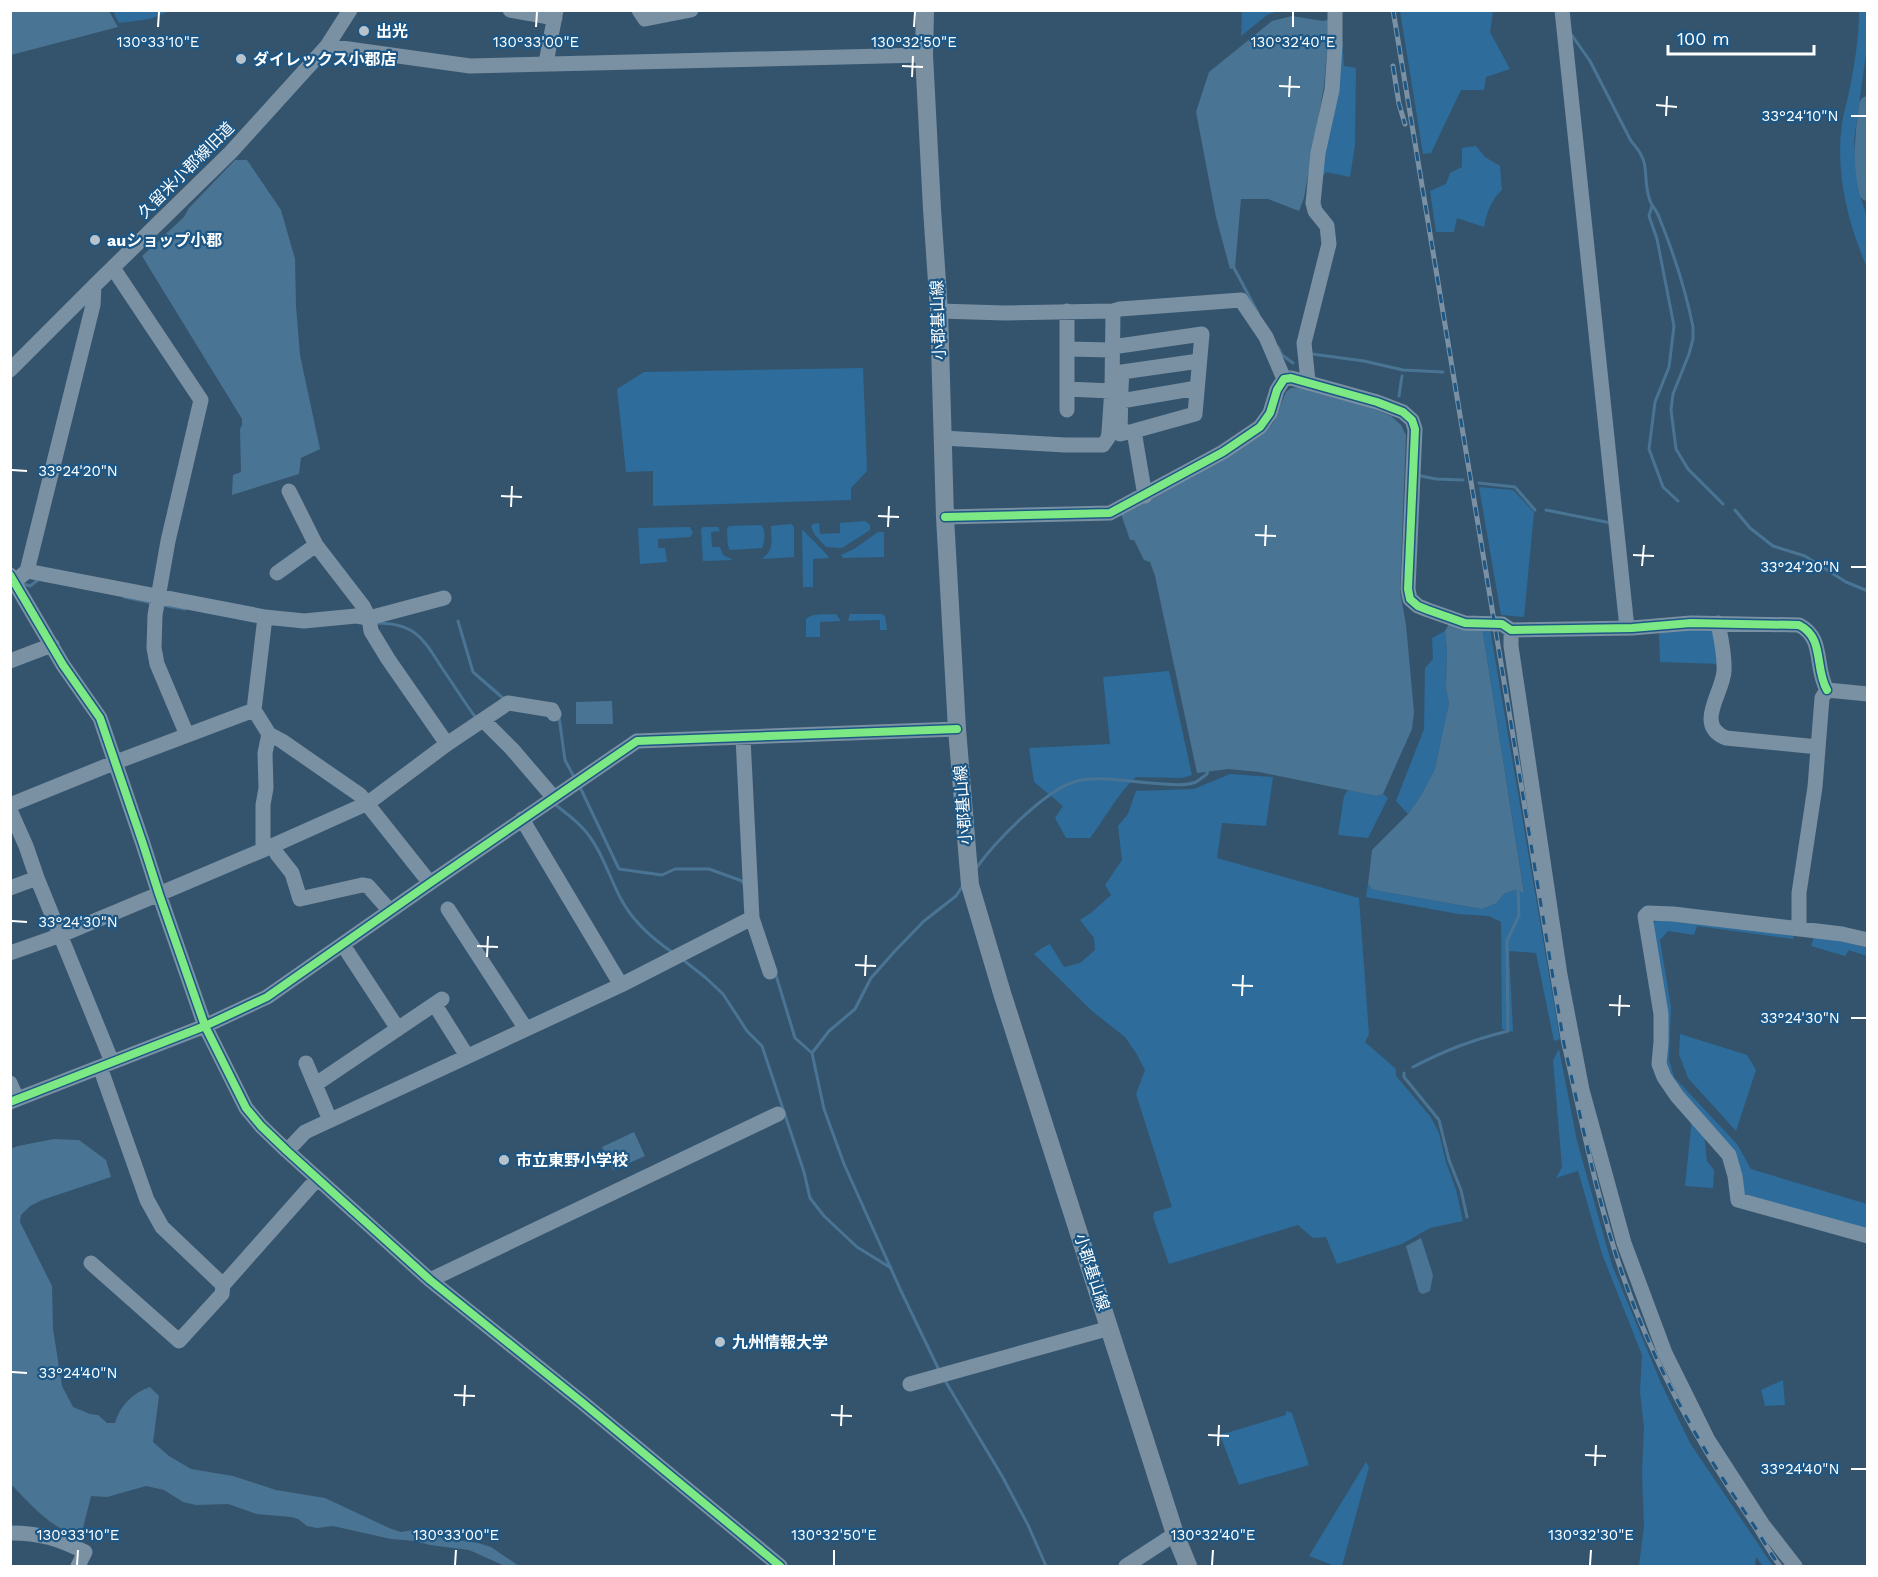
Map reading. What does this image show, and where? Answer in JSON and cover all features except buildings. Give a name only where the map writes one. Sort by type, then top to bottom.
[{"type":"main road","name":"小郡基山線","points":[[925,10],[924,55],[939,311],[945,517],[957,729],[969,877],[1002,993],[1175,1534],[1188,1566]]},
{"type":"street","name":"久留米小郡線旧道","points":[[10,370],[231,152],[327,46],[350,10]]},
{"type":"street","points":[[510,10],[555,14],[546,63]]},
{"type":"street","points":[[639,10],[645,19],[691,10]]},
{"type":"street","points":[[1308,381],[1305,343],[1329,244],[1327,226],[1315,211],[1314,195],[1318,153],[1332,90],[1335,10]]},
{"type":"street","points":[[1562,10],[1627,628]]},
{"type":"street","points":[[327,46],[470,66],[924,55]]},
{"type":"street","points":[[113,268],[201,400],[157,597],[154,648],[157,664],[187,735]]},
{"type":"street","points":[[27,571],[93,305],[94,286]]},
{"type":"street","points":[[939,311],[1005,313],[1113,311],[1241,300],[1266,337],[1284,380]]},
{"type":"street","points":[[1067,311],[1067,410]]},
{"type":"street","points":[[1067,350],[1112,349],[1202,334],[1195,414],[1120,434],[1112,349],[1113,311]]},
{"type":"street","points":[[942,438],[1065,446],[1103,444],[1109,432],[1122,372],[1199,361]]},
{"type":"street","points":[[945,517],[1110,513],[1223,452],[1260,427],[1270,413],[1277,390],[1284,380],[1291,378],[1308,381],[1403,412],[1412,420],[1415,429],[1408,589],[1410,599],[1418,606],[1466,623],[1502,624],[1511,630],[1658,627],[1691,623],[1799,625],[1809,630],[1816,640],[1821,679],[1827,690]]},
{"type":"street","points":[[1067,389],[1116,392],[1197,388]]},
{"type":"street","points":[[1134,430],[1144,496]]},
{"type":"street","points":[[289,491],[316,546],[342,578],[369,618],[371,631],[447,744]]},
{"type":"street","points":[[277,573],[316,546]]},
{"type":"street","points":[[444,598],[369,618],[356,616],[304,621],[265,617],[27,571],[12,579],[63,665],[100,718],[205,1026],[246,1108],[286,1151],[430,1280],[780,1566]]},
{"type":"street","points":[[265,617],[254,710],[268,734],[282,741],[360,795],[430,883]]},
{"type":"street","points":[[1718,623],[1724,652],[1725,673],[1713,706],[1712,729],[1726,738],[1818,747]]},
{"type":"street","points":[[1511,630],[1511,646],[1560,975],[1582,1090],[1615,1215],[1665,1353],[1708,1440],[1763,1525],[1795,1566]]},
{"type":"street","points":[[10,661],[52,645]]},
{"type":"street","points":[[1827,690],[1868,694]]},
{"type":"street","points":[[1799,928],[1799,893],[1814,796],[1822,698],[1827,690]]},
{"type":"street","points":[[10,953],[61,935],[159,894],[368,803],[447,744],[508,703],[552,710],[554,714]]},
{"type":"street","points":[[10,806],[116,762],[254,710]]},
{"type":"street","points":[[483,720],[512,749],[554,798]]},
{"type":"street","points":[[10,1083],[14,1100],[205,1026],[267,997],[637,741],[957,729]]},
{"type":"street","points":[[268,734],[263,805],[268,848],[292,873],[300,899],[362,885],[368,886],[390,911]]},
{"type":"street","points":[[743,738],[752,918],[770,972]]},
{"type":"street","points":[[10,810],[61,935],[106,1065],[147,1200],[162,1227],[223,1285]]},
{"type":"street","points":[[522,819],[621,985]]},
{"type":"street","points":[[10,888],[37,878]]},
{"type":"street","points":[[448,909],[526,1029]]},
{"type":"street","points":[[1868,940],[1799,928],[1648,913],[1645,916],[1661,1014],[1659,1064],[1664,1077],[1677,1096],[1729,1155],[1737,1200],[1868,1236]]},
{"type":"street","points":[[286,1151],[305,1132],[621,985],[752,918]]},
{"type":"street","points":[[343,945],[398,1029]]},
{"type":"street","points":[[316,1084],[438,1002],[467,1056]]},
{"type":"street","points":[[306,1063],[330,1120]]},
{"type":"street","points":[[430,1280],[778,1114]]},
{"type":"street","points":[[91,1263],[179,1341],[222,1294],[223,1285],[317,1179]]},
{"type":"street","points":[[910,1384],[1110,1328]]},
{"type":"street","points":[[10,1533],[38,1534],[58,1539],[85,1552],[78,1566]]},
{"type":"street","points":[[1126,1566],[1175,1534]]},
{"type":"shaded area","points":[[11,10],[109,11],[118,27],[11,55]]},
{"type":"shaded area","points":[[1242,10],[1278,11],[1267,15],[1241,36]]},
{"type":"shaded area","points":[[113,11],[169,11],[150,19],[119,23]]},
{"type":"shaded area","points":[[1400,11],[1493,11],[1490,32],[1510,69],[1486,77],[1484,90],[1461,90],[1431,153],[1423,154]]},
{"type":"shaded area","points":[[1859,11],[1867,11],[1867,47],[1854,140],[1858,189],[1867,217],[1867,268],[1849,216],[1840,161],[1842,124],[1856,54]]},
{"type":"shaded area","points":[[1292,16],[1328,20],[1329,26],[1324,86],[1304,198],[1299,211],[1268,199],[1241,199],[1235,268],[1230,269],[1216,217],[1196,112],[1209,72],[1272,21]]},
{"type":"shaded area","points":[[1341,25],[1344,66],[1356,68],[1355,145],[1350,177],[1326,172],[1319,182]]},
{"type":"shaded area","points":[[1476,146],[1485,157],[1500,166],[1502,190],[1490,207],[1484,227],[1457,218],[1454,232],[1436,232],[1430,191],[1446,184],[1450,173],[1462,167],[1462,148]]},
{"type":"shaded area","points":[[235,160],[247,160],[281,210],[295,259],[300,355],[320,449],[301,458],[299,474],[232,495],[233,475],[241,472],[240,429],[242,419],[142,256],[184,217],[189,208]]},
{"type":"shaded area","points":[[863,368],[867,471],[851,488],[851,500],[653,506],[653,471],[626,472],[617,389],[644,372]]},
{"type":"shaded area","points":[[1303,387],[1359,403],[1391,416],[1401,425],[1406,435],[1400,591],[1406,625],[1414,712],[1412,729],[1383,794],[1377,796],[1259,772],[1228,769],[1197,773],[1155,576],[1150,562],[1144,560],[1134,540],[1130,540],[1121,514],[1257,438],[1273,423],[1286,392],[1291,388]]},
{"type":"shaded area","points":[[1479,487],[1513,490],[1534,512],[1524,617],[1501,615]]},
{"type":"shaded area","points":[[865,521],[870,525],[870,530],[842,548],[826,547],[811,527],[819,523],[820,534],[840,533],[840,523]]},
{"type":"shaded area","points":[[791,524],[794,527],[794,557],[762,559],[771,548],[771,526]]},
{"type":"shaded area","points":[[761,525],[764,530],[762,548],[730,550],[727,529],[729,526]]},
{"type":"shaded area","points":[[690,527],[693,533],[690,537],[658,539],[658,548],[665,548],[667,562],[640,564],[638,528]]},
{"type":"shaded area","points":[[703,527],[718,527],[720,531],[711,532],[712,547],[720,547],[723,555],[733,560],[703,561],[701,530]]},
{"type":"shaded area","points":[[802,529],[829,558],[813,559],[813,587],[803,587]]},
{"type":"shaded area","points":[[878,532],[884,532],[884,557],[843,558],[841,555]]},
{"type":"shaded area","points":[[836,614],[841,621],[820,622],[820,637],[806,637],[806,619],[816,615]]},
{"type":"shaded area","points":[[850,614],[882,614],[885,616],[887,630],[880,630],[880,620],[848,621]]},
{"type":"shaded area","points":[[1450,622],[1482,627],[1524,893],[1515,890],[1504,894],[1497,903],[1482,909],[1379,891],[1372,889],[1368,884],[1372,850],[1408,814],[1435,769],[1449,703],[1446,688],[1445,631]]},
{"type":"shaded area","points":[[1709,626],[1715,630],[1721,664],[1660,662],[1659,633]]},
{"type":"shaded area","points":[[1482,627],[1490,629],[1560,1039],[1554,1041],[1536,953],[1509,951],[1513,1032],[1502,1029],[1501,922],[1489,916],[1458,914],[1366,897],[1368,884],[1372,889],[1379,891],[1482,909],[1497,903],[1504,894],[1515,890],[1524,892]]},
{"type":"shaded area","points":[[1445,631],[1446,688],[1449,703],[1443,733],[1435,769],[1408,814],[1396,801],[1424,729],[1425,668],[1433,659],[1432,638]]},
{"type":"shaded area","points":[[1169,671],[1192,775],[1182,778],[1136,777],[1090,838],[1066,838],[1055,818],[1063,806],[1034,782],[1029,748],[1110,744],[1103,677]]},
{"type":"shaded area","points":[[612,701],[613,724],[576,724],[576,702]]},
{"type":"shaded area","points":[[1230,774],[1273,777],[1266,826],[1222,823],[1217,858],[1359,898],[1369,1034],[1365,1042],[1396,1069],[1396,1076],[1430,1116],[1439,1133],[1463,1221],[1430,1228],[1402,1244],[1337,1264],[1326,1237],[1313,1238],[1298,1225],[1169,1264],[1153,1217],[1154,1212],[1172,1207],[1136,1094],[1145,1070],[1125,1037],[1092,1011],[1034,954],[1050,944],[1064,967],[1080,963],[1095,950],[1094,938],[1080,920],[1111,895],[1105,885],[1122,860],[1118,826],[1128,814],[1136,791],[1194,789]]},
{"type":"shaded area","points":[[1348,790],[1377,796],[1383,794],[1388,798],[1368,838],[1338,835],[1344,796]]},
{"type":"shaded area","points":[[1658,919],[1794,935],[1793,939],[1697,926],[1694,935],[1668,931],[1660,940],[1671,1007],[1669,1060],[1674,1077],[1737,1144],[1751,1169],[1867,1204],[1867,1231],[1746,1196],[1740,1190],[1732,1152],[1670,1079],[1664,1056],[1653,923]]},
{"type":"shaded area","points":[[1814,937],[1838,940],[1867,948],[1867,956],[1849,950],[1845,956],[1811,946]]},
{"type":"shaded area","points":[[1680,1034],[1747,1055],[1756,1070],[1736,1131],[1688,1078],[1679,1054]]},
{"type":"shaded area","points":[[1559,1049],[1577,1141],[1612,1265],[1661,1383],[1690,1443],[1773,1566],[1763,1566],[1756,1557],[1755,1566],[1639,1566],[1644,1526],[1642,1472],[1644,1427],[1640,1392],[1642,1355],[1602,1254],[1578,1171],[1556,1178],[1562,1167],[1553,1060]]},
{"type":"shaded area","points":[[1692,1118],[1704,1133],[1707,1161],[1714,1170],[1713,1188],[1685,1186]]},
{"type":"shaded area","points":[[634,1132],[645,1156],[613,1170],[602,1147]]},
{"type":"shaded area","points":[[54,1139],[79,1140],[106,1160],[111,1177],[42,1200],[30,1206],[21,1215],[20,1222],[52,1286],[53,1329],[62,1386],[73,1407],[98,1415],[107,1423],[115,1423],[120,1411],[128,1401],[150,1387],[159,1396],[153,1442],[169,1456],[191,1469],[233,1476],[276,1490],[325,1498],[401,1532],[424,1528],[442,1538],[478,1543],[491,1547],[519,1566],[505,1566],[469,1550],[391,1539],[333,1526],[317,1528],[307,1526],[291,1517],[257,1514],[228,1504],[196,1505],[183,1502],[164,1490],[146,1486],[107,1497],[91,1496],[83,1528],[77,1530],[68,1531],[59,1527],[36,1510],[11,1484],[10,1149]]},
{"type":"shaded area","points":[[1421,1238],[1433,1275],[1430,1291],[1423,1294],[1419,1292],[1406,1246]]},
{"type":"shaded area","points":[[1783,1380],[1785,1405],[1765,1406],[1761,1390]]},
{"type":"shaded area","points":[[1286,1411],[1292,1413],[1309,1465],[1239,1485],[1220,1435],[1286,1415]]},
{"type":"shaded area","points":[[1366,1462],[1369,1467],[1342,1566],[1335,1566],[1309,1556]]},
{"type":"waterway","points":[[1571,34],[1590,61],[1644,163],[1650,201],[1658,215],[1674,257],[1693,327],[1689,354],[1673,394],[1671,410],[1676,449],[1688,469],[1723,504]]},
{"type":"waterway","points":[[1868,105],[1864,138],[1868,192]]},
{"type":"waterway","points":[[1652,206],[1649,216],[1657,239],[1674,326],[1669,367],[1655,402],[1649,449],[1663,487],[1678,501]]},
{"type":"waterway","points":[[1233,266],[1258,313]]},
{"type":"waterway","points":[[1278,347],[1282,355],[1293,363]]},
{"type":"waterway","points":[[1312,354],[1364,361],[1403,370],[1443,372]]},
{"type":"waterway","points":[[1399,396],[1402,376]]},
{"type":"waterway","points":[[1421,476],[1463,480]]},
{"type":"waterway","points":[[1479,483],[1515,487],[1535,510]]},
{"type":"waterway","points":[[1546,510],[1611,523]]},
{"type":"waterway","points":[[1735,510],[1750,528],[1773,546],[1805,556],[1846,582],[1868,591]]},
{"type":"waterway","points":[[21,583],[30,586],[38,580]]},
{"type":"waterway","points":[[124,597],[153,603]]},
{"type":"waterway","points":[[162,605],[185,609]]},
{"type":"waterway","points":[[458,621],[473,672],[504,699]]},
{"type":"waterway","points":[[376,623],[402,626],[418,636],[431,651],[476,718]]},
{"type":"waterway","points":[[559,717],[565,760],[574,777]]},
{"type":"waterway","points":[[977,867],[1023,817],[1051,794],[1065,786],[1086,779],[1184,785],[1197,781],[1207,774],[1208,768]]},
{"type":"waterway","points":[[579,785],[619,869],[662,875],[675,869],[709,869],[742,881],[744,884]]},
{"type":"waterway","points":[[553,803],[578,823],[590,837],[621,899],[637,922],[672,952]]},
{"type":"waterway","points":[[812,1053],[829,1031],[855,1009],[871,978],[894,952],[924,921],[956,896],[962,887]]},
{"type":"waterway","points":[[1413,1067],[1459,1046],[1508,1031],[1507,941],[1519,915],[1518,888]]},
{"type":"waterway","points":[[682,959],[723,994],[747,1031],[762,1046],[804,1172],[810,1198],[824,1216],[857,1247],[891,1268]]},
{"type":"waterway","points":[[775,972],[795,1038],[812,1053],[824,1109],[844,1164],[939,1370]]},
{"type":"waterway","points":[[1404,1073],[1404,1077],[1439,1120],[1467,1217]]},
{"type":"waterway","points":[[944,1379],[1002,1476],[1028,1525],[1046,1566]]},
{"type":"railway","points":[[1393,10],[1564,1044],[1598,1190],[1623,1276],[1663,1372],[1713,1463],[1780,1566]]},
{"type":"railway","points":[[1393,66],[1399,104],[1405,124]]},
{"type":"cycle path","points":[[945,517],[1110,513],[1223,452],[1260,427],[1270,413],[1277,390],[1284,379],[1291,378],[1377,402],[1403,412],[1412,420],[1415,429],[1408,589],[1410,599],[1418,606],[1465,623],[1502,624],[1511,630],[1632,628],[1691,623],[1799,625],[1813,637],[1827,690]]},
{"type":"cycle path","points":[[10,575],[63,665],[100,718],[205,1026],[246,1108],[287,1151],[430,1280],[780,1566]]},
{"type":"cycle path","points":[[10,1102],[205,1026],[267,997],[637,741],[957,729]]},
{"type":"place","name":"出光","points":[[364,31]]},
{"type":"place","name":"ダイレックス小郡店","points":[[241,59]]},
{"type":"place","name":"auショップ小郡","points":[[95,240]]},
{"type":"place","name":"市立東野小学校","points":[[504,1160]]},
{"type":"place","name":"九州情報大学","points":[[720,1342]]}]
